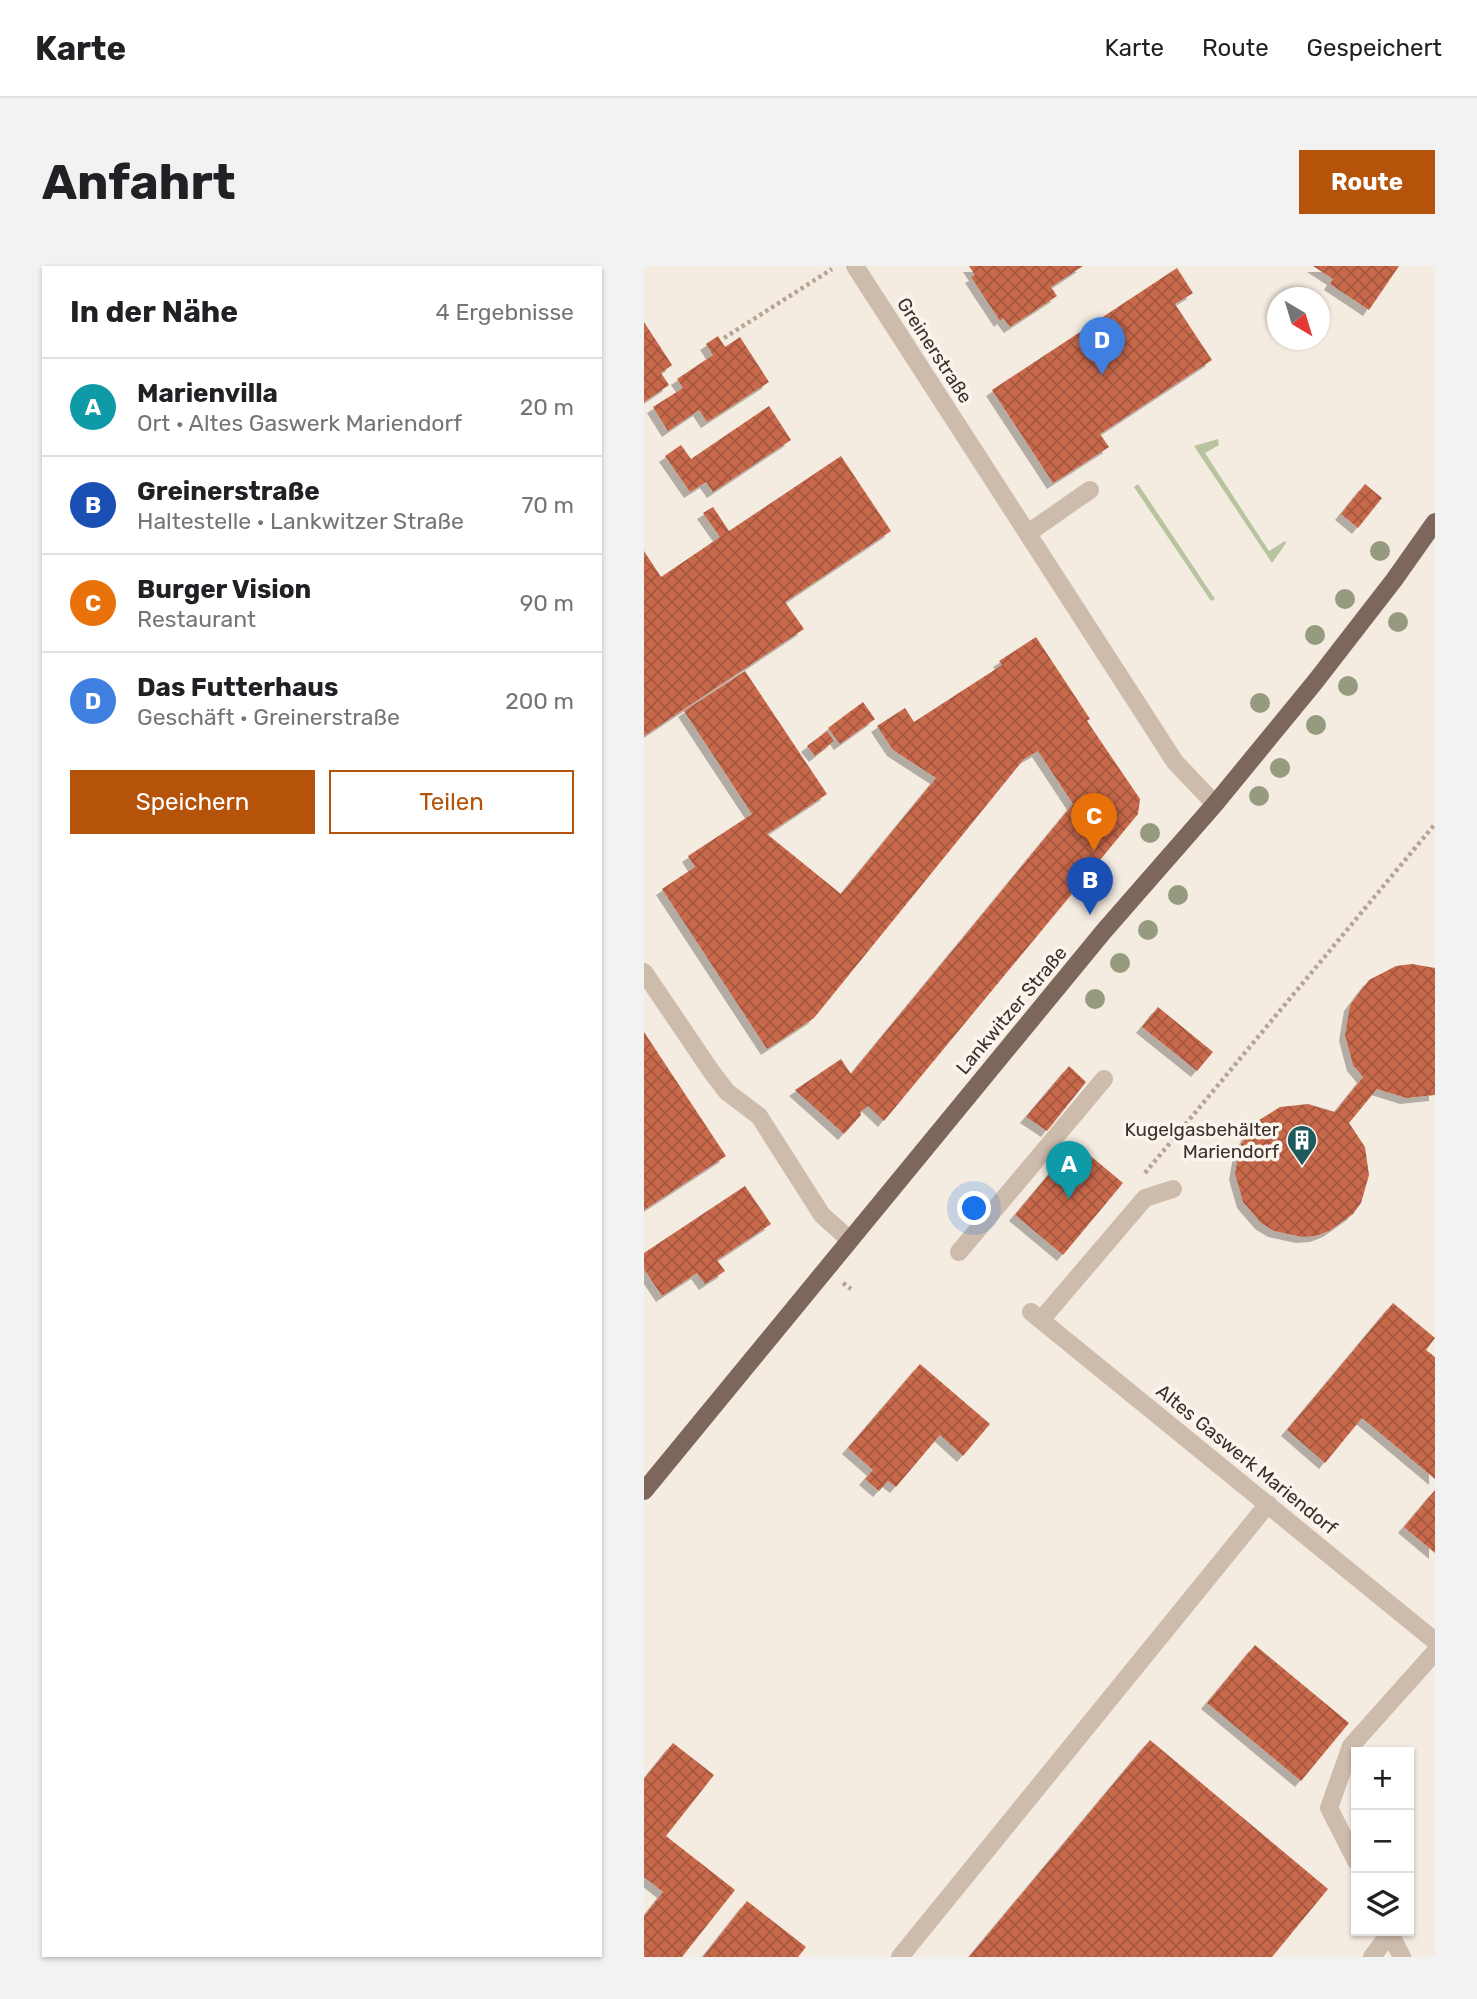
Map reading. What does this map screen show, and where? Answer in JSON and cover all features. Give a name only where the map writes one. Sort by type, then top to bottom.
[{"type":"main road","name":"Lankwitzer Straße","points":[[644,1491],[1152,873],[1215,804],[1351,638],[1435,522]]},
{"type":"street","name":"Greinerstraße","points":[[858,271],[1175,762],[1215,804]]},
{"type":"street","points":[[1028,533],[1090,490]]},
{"type":"street","points":[[644,972],[710,1071],[727,1092],[759,1116],[822,1215],[850,1240]]},
{"type":"street","points":[[959,1252],[1104,1079]]},
{"type":"street","name":"Altes Gaswerk Mariendorf","points":[[1173,1189],[1145,1198],[1036,1316],[1435,1641]]},
{"type":"street","points":[[900,1957],[1268,1504]]},
{"type":"street","points":[[1351,1851],[1329,1808],[1351,1746],[1435,1652]]},
{"type":"street","points":[[1372,1957],[1387,1936]]},
{"type":"street","points":[[1392,1936],[1402,1957]]},
{"type":"path","points":[[724,338],[837,266]]},
{"type":"path","points":[[1137,1183],[1435,824]]},
{"type":"green space","points":[[1218,439],[1219,445],[1205,453],[1269,551],[1285,541],[1286,543],[1272,563],[1194,446]]},
{"type":"green space","points":[[1138,484],[1215,599],[1211,601],[1134,487]]},
{"type":"building","points":[[969,266],[1083,266],[1051,287],[1057,296],[1010,327],[1003,318],[1000,321],[971,277],[975,275]]},
{"type":"building","points":[[1313,266],[1399,266],[1369,310],[1330,284],[1333,279]]},
{"type":"building","points":[[1177,268],[1193,293],[1175,304],[1212,360],[1100,434],[1109,447],[1053,483],[992,390]]},
{"type":"building","points":[[644,322],[672,365],[661,373],[669,385],[644,402]]},
{"type":"building","points":[[718,336],[725,347],[740,337],[769,382],[707,422],[699,410],[668,431],[653,407],[683,388],[677,379],[713,355],[706,344]]},
{"type":"building","points":[[769,406],[791,440],[713,492],[706,482],[690,492],[665,456],[681,445],[691,459]]},
{"type":"building","points":[[841,456],[891,531],[785,602],[804,629],[644,736],[644,551],[661,577],[720,537],[703,513],[713,507],[729,531]]},
{"type":"building","points":[[1365,484],[1382,498],[1358,528],[1341,514]]},
{"type":"building","points":[[1036,637],[1090,719],[1087,721],[1140,799],[1138,814],[884,1121],[868,1106],[860,1112],[861,1115],[844,1134],[795,1090],[841,1059],[851,1074],[1073,804],[1038,751],[1024,759],[814,1018],[767,1049],[662,889],[695,867],[688,856],[752,814],[684,711],[745,671],[827,794],[767,834],[841,894],[936,778],[893,750],[877,726],[905,708],[914,722],[1002,665],[999,661]]},
{"type":"building","points":[[863,702],[875,719],[840,744],[828,728]]},
{"type":"building","points":[[827,731],[834,741],[815,756],[807,746]]},
{"type":"building","points":[[1412,964],[1435,968],[1435,1095],[1406,1098],[1377,1089],[1349,1123],[1365,1147],[1369,1175],[1361,1203],[1353,1214],[1329,1231],[1316,1236],[1302,1237],[1274,1231],[1261,1223],[1243,1202],[1235,1174],[1240,1146],[1256,1122],[1280,1107],[1308,1104],[1335,1112],[1363,1077],[1353,1065],[1345,1035],[1350,1005],[1369,980],[1396,966]]},
{"type":"building","points":[[1158,1007],[1213,1052],[1197,1071],[1142,1027]]},
{"type":"building","points":[[644,1032],[726,1156],[644,1210]]},
{"type":"building","points":[[1069,1066],[1086,1082],[1047,1131],[1026,1117]]},
{"type":"building","points":[[1075,1143],[1123,1183],[1063,1255],[1015,1215]]},
{"type":"building","points":[[745,1186],[771,1224],[717,1260],[725,1271],[705,1284],[697,1273],[662,1296],[644,1269],[644,1253]]},
{"type":"building","points":[[1393,1303],[1435,1338],[1426,1350],[1435,1357],[1435,1479],[1362,1418],[1325,1463],[1287,1430]]},
{"type":"building","points":[[920,1364],[990,1424],[963,1456],[940,1435],[896,1487],[888,1481],[879,1491],[865,1479],[873,1470],[848,1448]]},
{"type":"building","points":[[1435,1490],[1435,1553],[1404,1527]]},
{"type":"building","points":[[1255,1645],[1349,1723],[1301,1781],[1207,1703]]},
{"type":"building","points":[[1150,1740],[1328,1889],[1272,1957],[969,1957]]},
{"type":"building","points":[[673,1743],[714,1775],[666,1836],[735,1890],[682,1957],[644,1957],[644,1916],[663,1892],[644,1877],[644,1779]]},
{"type":"building","points":[[747,1901],[806,1947],[798,1957],[703,1957]]},
{"type":"place","name":"Das Futterhaus","points":[[1102,375]]},
{"type":"place","name":"Burger Vision","points":[[1094,851]]},
{"type":"place","name":"Greinerstraße","points":[[1090,915]]},
{"type":"place","name":"Kugelgasbehälter Mariendorf","points":[[1302,1167]]},
{"type":"place","name":"Marienvilla","points":[[1069,1199]]}]
